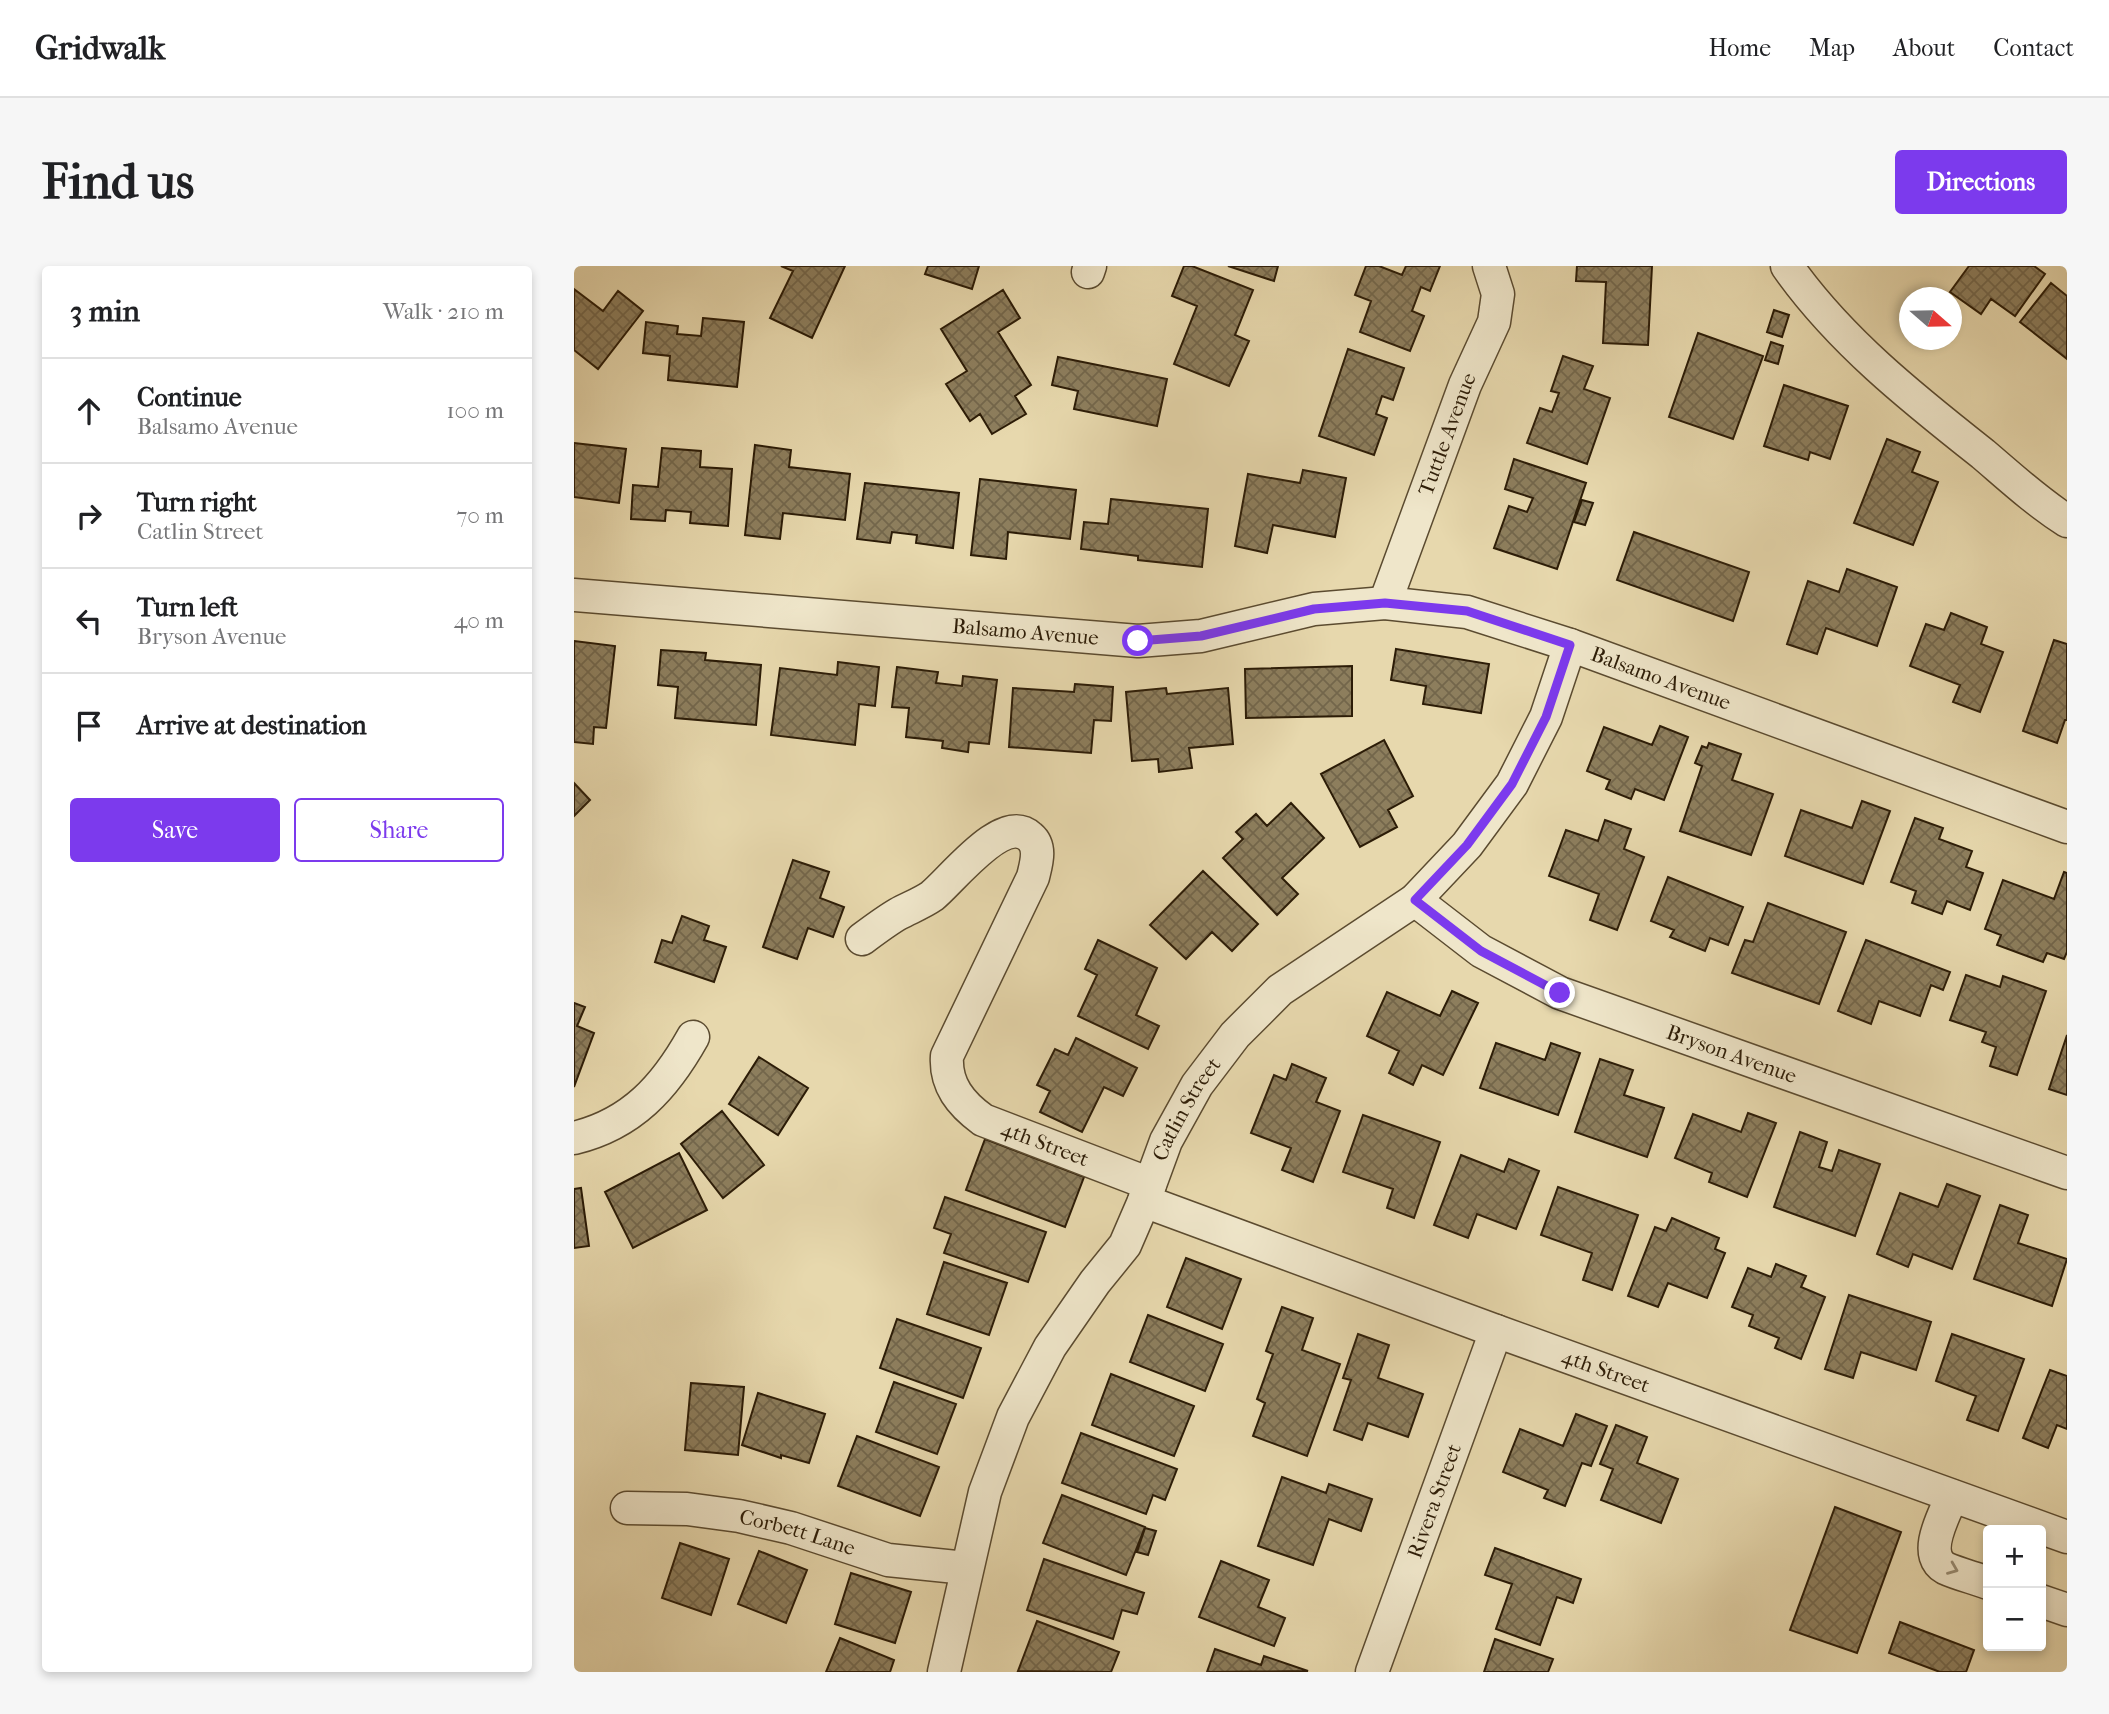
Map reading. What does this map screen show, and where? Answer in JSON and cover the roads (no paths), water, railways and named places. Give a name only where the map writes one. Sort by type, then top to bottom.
[{"type":"street","name":"Tuttle Avenue","points":[[1385,603],[1465,385],[1494,322],[1498,294],[1489,266]]},
{"type":"street","points":[[1787,266],[1811,300],[1852,343],[1933,414],[2067,521]]},
{"type":"street","name":"Balsamo Avenue","points":[[574,595],[1138,641],[1201,636],[1314,609],[1385,603],[1467,611],[1570,645],[2067,827]]},
{"type":"street","name":"Catlin Street","points":[[944,1672],[985,1492],[1013,1418],[1050,1348],[1095,1282],[1125,1245],[1166,1141],[1196,1085],[1235,1035],[1280,990],[1415,900],[1467,845],[1512,784],[1546,717],[1570,645]]},
{"type":"street","name":"4th Street","points":[[862,939],[896,915],[931,897],[987,844],[1007,831],[1019,830],[1032,838],[1038,855],[1033,877],[947,1056],[946,1069],[951,1089],[983,1120],[1147,1193],[1496,1331],[2067,1537]]},
{"type":"street","name":"Bryson Avenue","points":[[1415,900],[1481,951],[1560,993],[2067,1173]]},
{"type":"street","points":[[574,1138],[618,1121],[648,1100],[675,1070],[693,1037]]},
{"type":"street","name":"Rivera Street","points":[[1373,1672],[1496,1331]]},
{"type":"street","points":[[1952,1496],[1934,1544],[1935,1557],[1943,1567],[1983,1581]]},
{"type":"street","name":"Corbett Lane","points":[[627,1508],[687,1509],[739,1516],[791,1528],[888,1560],[966,1568]]},
{"type":"street","points":[[2046,1603],[2067,1610]]}]
